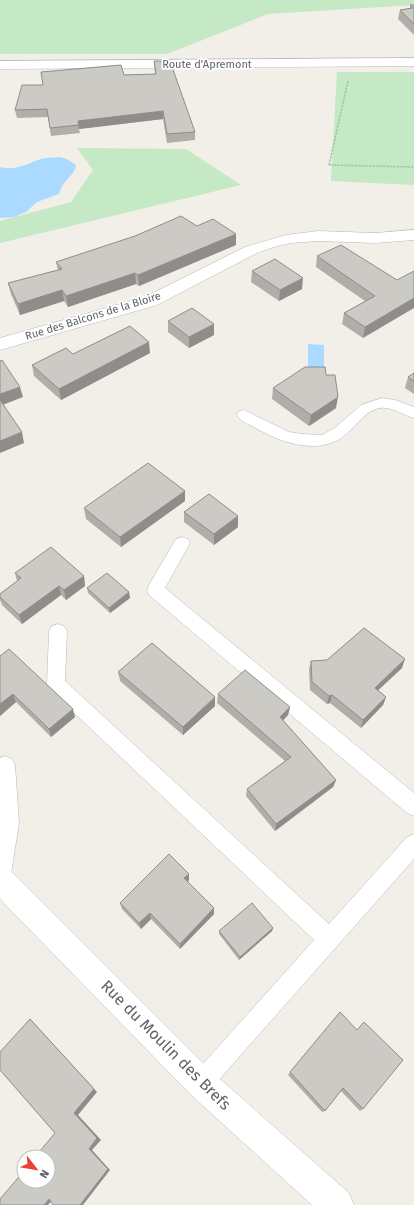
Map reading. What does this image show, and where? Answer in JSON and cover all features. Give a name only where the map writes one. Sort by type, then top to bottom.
[{"type":"street","name":"Route d'Apremont","points":[[0,65],[414,62]]},
{"type":"street","name":"Rue des Balcons de la Bloire","points":[[0,344],[151,300],[177,289],[252,250],[272,243],[291,238],[318,236],[375,238],[414,235]]},
{"type":"street","name":"Rue du Moulin des Brefs","points":[[0,880],[201,1083],[337,1205]]},
{"type":"lane","points":[[244,415],[274,432],[297,440],[326,440],[340,433],[362,411],[374,403],[391,403],[414,413]]},
{"type":"lane","points":[[182,543],[155,590],[414,806]]},
{"type":"lane","points":[[58,631],[56,684],[329,939]]},
{"type":"lane","points":[[0,880],[9,823],[5,765]]},
{"type":"lane","points":[[201,1083],[414,844]]},
{"type":"path","points":[[353,62],[329,165],[414,167]]},
{"type":"green space","points":[[0,0],[414,0],[414,5],[268,14],[167,54],[0,54]]},
{"type":"green space","points":[[337,72],[414,72],[414,185],[331,181]]},
{"type":"green space","points":[[77,148],[186,149],[241,185],[0,243],[0,221],[71,202],[93,170]]},
{"type":"water","points":[[60,157],[67,159],[76,165],[59,194],[37,202],[26,212],[14,217],[0,218],[0,167],[16,168],[43,158]]},
{"type":"water","points":[[308,344],[324,345],[324,368],[308,367]]},
{"type":"building","points":[[410,5],[414,5],[414,24],[400,10],[413,8]]},
{"type":"building","points":[[154,61],[170,61],[195,132],[167,134],[163,111],[78,121],[79,125],[50,128],[47,109],[15,110],[22,85],[43,85],[41,72],[121,65],[124,75],[156,74]]},
{"type":"building","points":[[181,216],[197,226],[213,219],[236,234],[138,275],[135,273],[66,296],[62,290],[18,304],[8,283],[62,269],[56,262],[135,236]]},
{"type":"building","points":[[341,245],[397,280],[414,271],[414,298],[365,327],[344,313],[375,296],[317,256]]},
{"type":"building","points":[[275,259],[303,278],[280,290],[252,271]]},
{"type":"building","points":[[192,308],[214,324],[189,337],[168,321]]},
{"type":"building","points":[[130,326],[149,342],[59,389],[32,365],[66,348],[73,354]]},
{"type":"building","points":[[2,360],[20,387],[0,394],[0,361]]},
{"type":"building","points":[[305,367],[325,367],[326,375],[335,375],[338,397],[311,415],[273,388]]},
{"type":"building","points":[[414,373],[414,381],[408,377]]},
{"type":"building","points":[[0,400],[22,432],[0,441]]},
{"type":"building","points":[[148,463],[185,491],[120,537],[84,508]]},
{"type":"building","points":[[209,494],[238,516],[214,534],[184,512]]},
{"type":"building","points":[[51,547],[84,576],[64,590],[59,586],[19,615],[0,597],[0,594],[21,578],[15,573]]},
{"type":"building","points":[[107,573],[129,592],[109,608],[87,588]]},
{"type":"building","points":[[364,628],[405,659],[375,688],[386,697],[363,720],[332,695],[329,696],[312,682],[311,661],[327,660]]},
{"type":"building","points":[[152,643],[215,697],[183,727],[118,672]]},
{"type":"building","points":[[9,649],[73,709],[49,729],[13,694],[0,704],[0,656]]},
{"type":"building","points":[[245,670],[290,707],[280,717],[336,780],[276,824],[247,789],[291,757],[218,694]]},
{"type":"building","points":[[169,854],[189,874],[184,878],[214,908],[180,944],[150,913],[139,923],[120,903]]},
{"type":"building","points":[[252,903],[273,928],[240,957],[219,931]]},
{"type":"building","points":[[340,1012],[357,1030],[364,1022],[403,1060],[363,1109],[343,1088],[325,1111],[290,1072]]},
{"type":"building","points":[[30,1019],[94,1089],[74,1113],[97,1138],[89,1149],[108,1169],[80,1205],[53,1205],[49,1199],[44,1205],[0,1205],[0,1199],[16,1180],[16,1189],[56,1189],[56,1149],[42,1149],[55,1133],[0,1070],[0,1052]]}]
